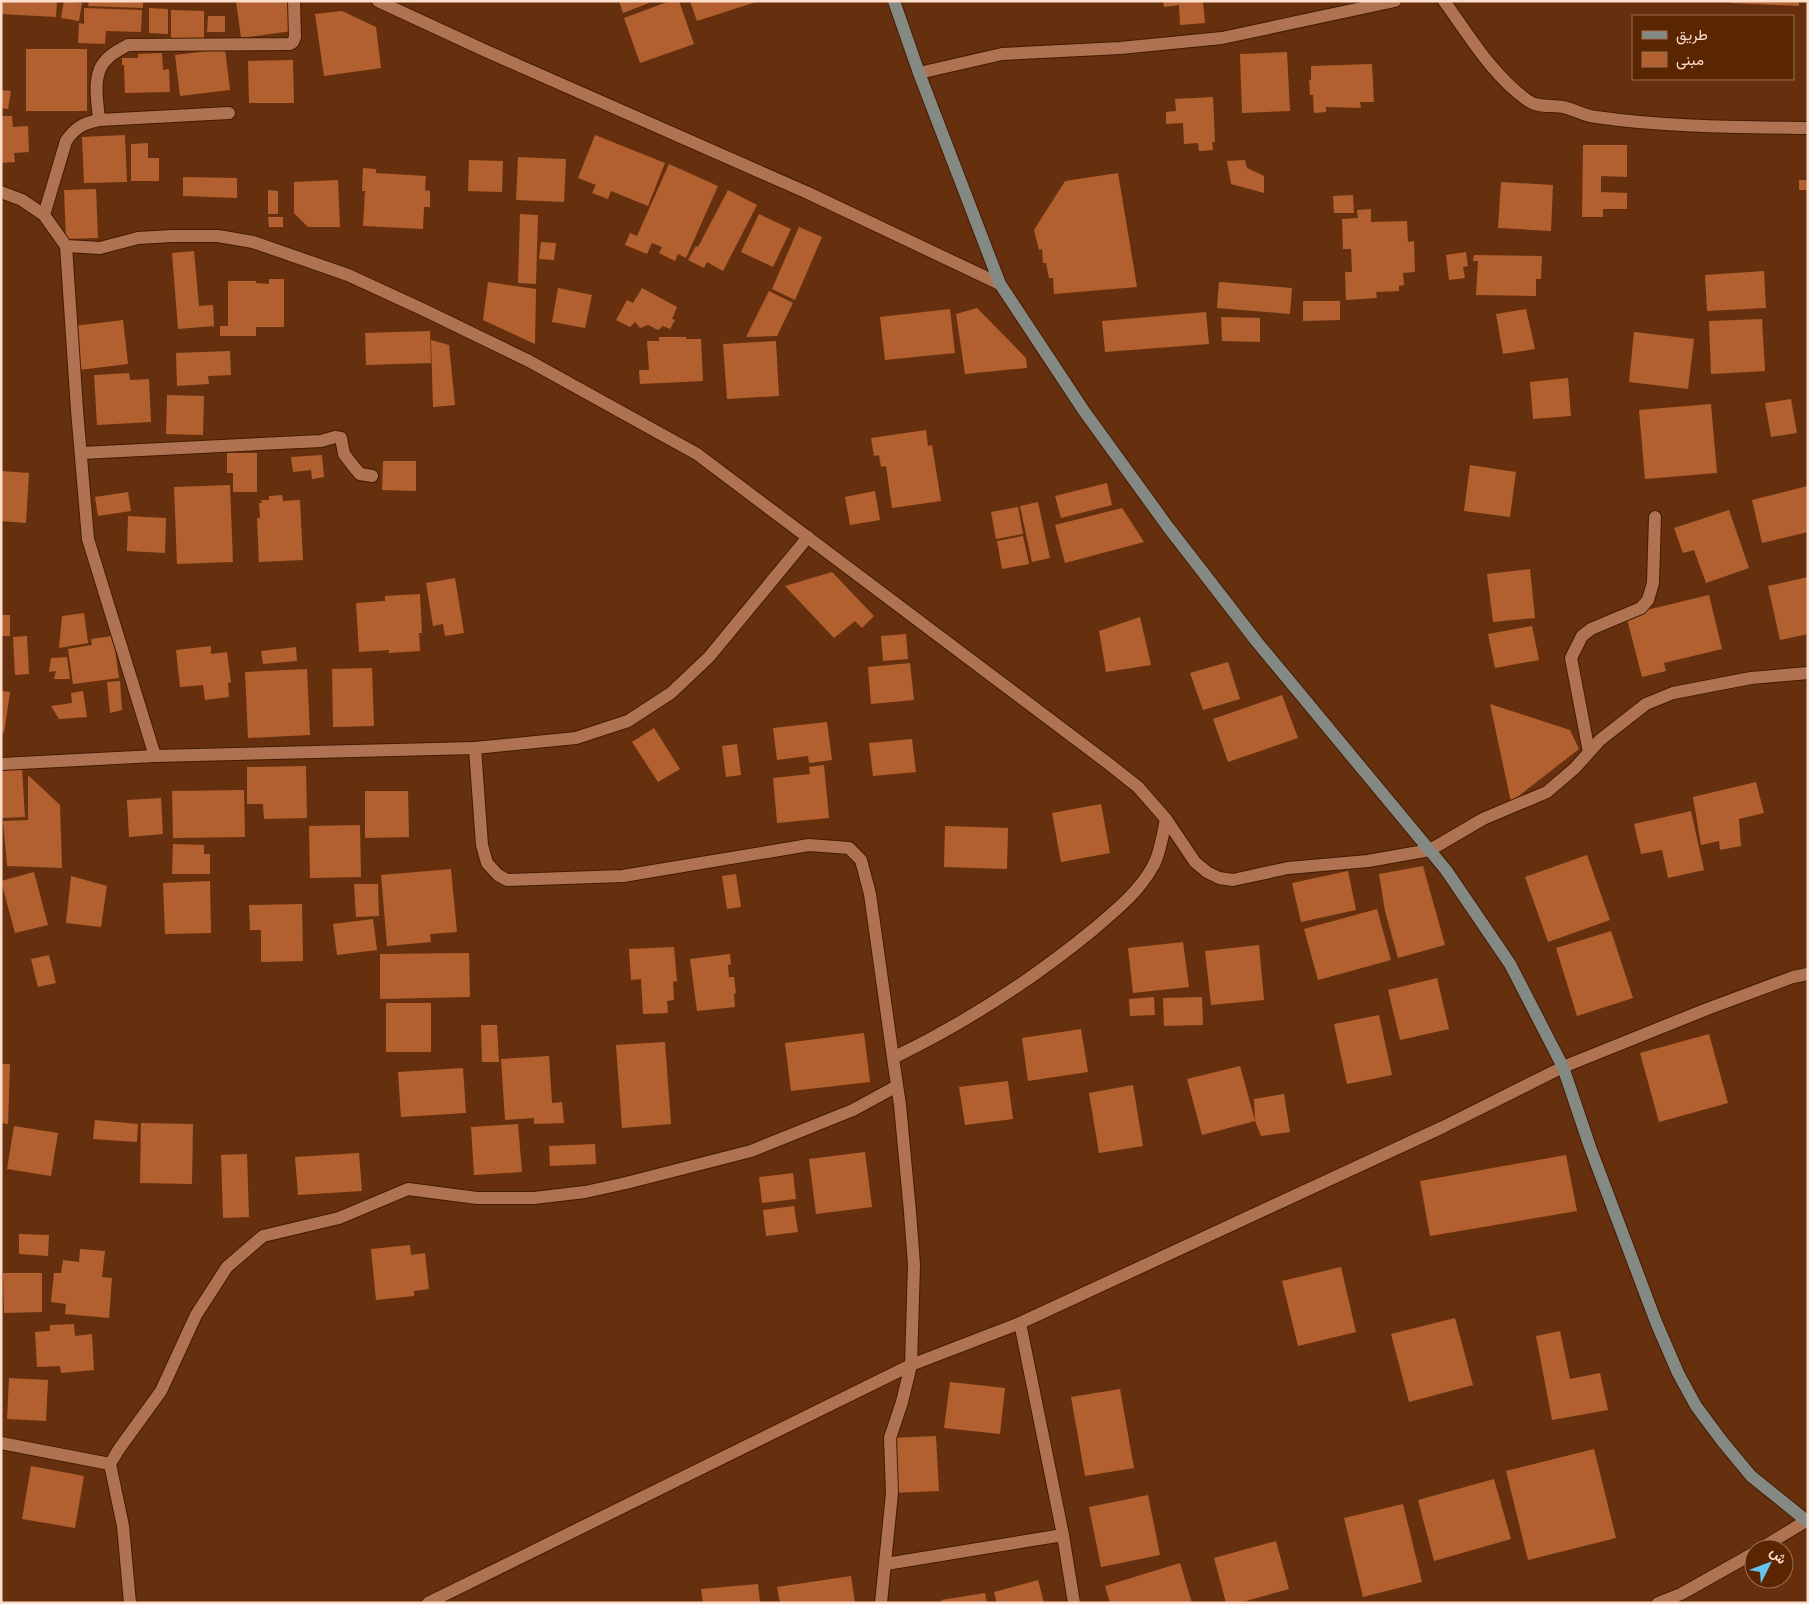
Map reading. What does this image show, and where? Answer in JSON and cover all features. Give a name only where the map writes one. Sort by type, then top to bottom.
[{"type":"street","points":[[99,120],[97,90],[99,72],[104,61],[114,53],[128,45],[290,44],[295,37],[294,1]]},
{"type":"street","points":[[378,1],[486,51],[808,193],[1000,284]]},
{"type":"street","points":[[894,1],[919,73],[1000,284],[1084,411],[1168,527],[1257,642],[1446,870],[1510,964],[1563,1067],[1590,1147],[1656,1322],[1678,1373],[1696,1406],[1751,1476],[1807,1521],[1777,1539]]},
{"type":"street","points":[[919,73],[1002,54],[1120,48],[1222,38],[1395,1]]},
{"type":"street","points":[[1444,1],[1482,56],[1527,100],[1538,106],[1564,107],[1593,117],[1643,122],[1808,128]]},
{"type":"street","points":[[44,215],[66,141],[73,131],[81,125],[99,120],[230,112]]},
{"type":"street","points":[[1,192],[22,200],[44,215],[66,246],[80,453],[88,539],[155,756]]},
{"type":"street","points":[[66,246],[100,248],[138,238],[172,236],[218,236],[254,242],[348,275],[529,361],[697,454],[1110,764],[1138,788],[1166,819],[1195,862],[1207,872],[1219,878],[1234,880],[1288,868],[1368,860],[1430,850],[1483,819],[1547,792],[1575,768],[1600,740],[1646,704],[1673,693],[1751,678],[1808,673]]},
{"type":"street","points":[[80,453],[322,441],[341,438],[344,454],[354,467],[360,474],[372,476]]},
{"type":"street","points":[[1589,752],[1571,658],[1582,636],[1591,629],[1641,608],[1648,600],[1653,583],[1655,517]]},
{"type":"street","points":[[1,764],[155,756],[475,748],[576,738],[628,721],[671,693],[709,658],[808,538]]},
{"type":"street","points":[[475,748],[482,845],[487,862],[498,875],[507,880],[624,876],[809,845],[849,848],[861,860],[870,894],[897,1086],[910,1202],[914,1264],[911,1365],[902,1402],[890,1438],[892,1493],[881,1603]]},
{"type":"street","points":[[893,1058],[986,1007],[1040,971],[1125,903],[1141,885],[1155,864],[1166,819]]},
{"type":"street","points":[[428,1603],[911,1365],[1020,1323],[1292,1195],[1443,1127],[1563,1067],[1707,1009],[1794,977],[1808,974]]},
{"type":"street","points":[[130,1603],[123,1526],[110,1464],[162,1391],[196,1315],[227,1267],[263,1236],[339,1218],[408,1189],[477,1198],[534,1198],[585,1192],[626,1183],[751,1151],[853,1110],[897,1086]]},
{"type":"street","points":[[1020,1323],[1064,1535],[1074,1603]]},
{"type":"street","points":[[1,1443],[110,1464]]},
{"type":"street","points":[[886,1564],[1064,1535]]},
{"type":"street","points":[[1658,1603],[1681,1594],[1744,1559]]},
{"type":"building","points":[[1,1],[57,1],[56,17],[1,14]]},
{"type":"building","points":[[64,1],[82,3],[79,21],[61,18]]},
{"type":"building","points":[[89,1],[143,1],[143,8],[88,6]]},
{"type":"building","points":[[236,1],[288,1],[292,31],[241,38]]},
{"type":"building","points":[[619,1],[654,1],[623,13]]},
{"type":"building","points":[[670,1],[679,1],[694,44],[640,63],[624,18]]},
{"type":"building","points":[[690,1],[756,1],[756,2],[697,21]]},
{"type":"building","points":[[1163,1],[1203,1],[1205,23],[1180,25],[1179,5],[1164,7]]},
{"type":"building","points":[[1730,1],[1799,1],[1799,6],[1730,3]]},
{"type":"building","points":[[84,8],[142,10],[141,32],[106,31],[105,44],[78,43],[79,23],[84,24]]},
{"type":"building","points":[[149,8],[168,9],[168,34],[149,33]]},
{"type":"building","points":[[171,10],[204,11],[204,38],[171,38]]},
{"type":"building","points":[[342,11],[376,27],[381,68],[324,76],[315,14]]},
{"type":"building","points":[[208,16],[225,16],[225,32],[207,32]]},
{"type":"building","points":[[26,49],[87,49],[87,111],[26,111]]},
{"type":"building","points":[[225,49],[230,90],[180,96],[175,55]]},
{"type":"building","points":[[1287,52],[1290,111],[1242,113],[1240,54]]},
{"type":"building","points":[[162,53],[163,70],[169,69],[170,92],[125,93],[122,58],[138,58],[138,54]]},
{"type":"building","points":[[293,60],[294,103],[249,103],[248,61]]},
{"type":"building","points":[[1372,64],[1374,102],[1360,102],[1361,108],[1326,107],[1326,112],[1314,113],[1313,95],[1310,95],[1309,80],[1311,80],[1311,66]]},
{"type":"building","points":[[1,90],[11,91],[8,109],[1,108]]},
{"type":"building","points":[[1213,97],[1215,142],[1212,142],[1213,150],[1199,151],[1198,143],[1184,144],[1183,123],[1166,124],[1166,112],[1176,111],[1175,99]]},
{"type":"building","points":[[1,116],[12,116],[13,127],[28,126],[29,152],[14,153],[15,162],[1,163]]},
{"type":"building","points":[[125,135],[127,182],[84,183],[82,137]]},
{"type":"building","points":[[595,135],[665,163],[648,206],[611,191],[608,199],[592,193],[596,185],[578,178]]},
{"type":"building","points":[[148,143],[148,158],[159,158],[159,181],[131,181],[131,144]]},
{"type":"building","points":[[1583,145],[1627,145],[1627,177],[1601,176],[1601,192],[1627,193],[1627,209],[1603,209],[1603,217],[1582,217]]},
{"type":"building","points":[[518,157],[566,159],[564,202],[516,200]]},
{"type":"building","points":[[469,160],[503,161],[502,192],[468,191]]},
{"type":"building","points":[[1245,160],[1247,168],[1264,176],[1264,193],[1231,184],[1227,161]]},
{"type":"building","points":[[669,164],[718,186],[686,258],[678,254],[675,261],[659,253],[662,247],[652,243],[647,254],[625,245],[630,233],[637,236]]},
{"type":"building","points":[[363,168],[376,169],[376,173],[426,176],[425,190],[430,191],[430,207],[424,207],[423,229],[363,226],[365,191],[362,191]]},
{"type":"building","points":[[1118,173],[1137,287],[1054,294],[1053,278],[1049,278],[1046,263],[1043,263],[1042,249],[1039,250],[1034,230],[1065,181]]},
{"type":"building","points":[[183,177],[237,178],[237,198],[183,196]]},
{"type":"building","points":[[338,180],[340,227],[308,227],[294,213],[294,182]]},
{"type":"building","points":[[1799,180],[1808,180],[1808,190],[1799,190]]},
{"type":"building","points":[[1501,182],[1553,185],[1551,231],[1498,228]]},
{"type":"building","points":[[96,189],[98,238],[66,239],[64,190]]},
{"type":"building","points":[[268,190],[278,191],[278,214],[268,214]]},
{"type":"building","points":[[728,190],[757,205],[723,271],[707,262],[704,268],[688,260],[696,246],[698,247]]},
{"type":"building","points":[[1353,195],[1354,213],[1334,213],[1333,196]]},
{"type":"building","points":[[1371,209],[1371,222],[1407,221],[1408,242],[1414,241],[1415,272],[1403,273],[1404,285],[1399,286],[1399,291],[1376,292],[1377,298],[1346,300],[1345,272],[1352,272],[1351,249],[1343,249],[1342,219],[1358,218],[1357,210]]},
{"type":"building","points":[[520,214],[538,215],[536,284],[518,283]]},
{"type":"building","points":[[759,214],[791,229],[773,267],[741,252]]},
{"type":"building","points":[[268,217],[283,217],[283,227],[269,227]]},
{"type":"building","points":[[799,227],[822,237],[795,300],[772,289]]},
{"type":"building","points":[[541,242],[556,243],[554,260],[539,259]]},
{"type":"building","points":[[194,251],[199,306],[213,305],[214,326],[178,329],[172,253]]},
{"type":"building","points":[[1466,252],[1468,266],[1463,267],[1465,278],[1449,280],[1446,255]]},
{"type":"building","points":[[1474,255],[1542,256],[1541,279],[1536,279],[1536,296],[1476,295],[1478,261],[1473,261]]},
{"type":"building","points":[[1764,271],[1766,308],[1707,311],[1705,275]]},
{"type":"building","points":[[269,279],[284,279],[284,327],[256,327],[256,336],[220,336],[220,326],[228,326],[228,281],[256,281],[256,283],[269,284]]},
{"type":"building","points":[[488,282],[536,289],[535,344],[483,320]]},
{"type":"building","points":[[1219,282],[1292,288],[1290,314],[1217,308]]},
{"type":"building","points":[[558,288],[592,295],[585,328],[552,322]]},
{"type":"building","points":[[642,288],[677,307],[672,319],[675,320],[670,329],[663,326],[658,330],[648,325],[640,328],[635,322],[630,327],[616,320],[627,300],[633,303]]},
{"type":"building","points":[[769,291],[793,303],[777,336],[746,337]]},
{"type":"building","points":[[1303,301],[1340,301],[1340,320],[1303,321]]},
{"type":"building","points":[[977,308],[1026,358],[1027,368],[965,374],[956,314]]},
{"type":"building","points":[[950,309],[955,353],[885,360],[880,317]]},
{"type":"building","points":[[1526,309],[1535,349],[1503,354],[1496,314]]},
{"type":"building","points":[[1206,312],[1209,344],[1105,352],[1102,321]]},
{"type":"building","points":[[1221,317],[1260,318],[1260,342],[1222,341]]},
{"type":"building","points":[[1762,319],[1765,371],[1711,374],[1709,321]]},
{"type":"building","points":[[123,320],[128,364],[79,370],[74,326]]},
{"type":"building","points":[[430,331],[431,363],[366,365],[365,333]]},
{"type":"building","points":[[1634,332],[1694,339],[1688,389],[1629,382]]},
{"type":"building","points":[[659,337],[701,339],[703,381],[640,384],[639,370],[649,370],[647,341],[659,341]]},
{"type":"building","points":[[431,340],[449,345],[455,405],[433,407]]},
{"type":"building","points":[[776,341],[779,396],[727,399],[723,344]]},
{"type":"building","points":[[230,351],[231,375],[208,376],[209,384],[177,386],[176,353]]},
{"type":"building","points":[[129,373],[130,380],[149,379],[151,422],[97,425],[94,375]]},
{"type":"building","points":[[1568,378],[1571,416],[1533,419],[1530,382]]},
{"type":"building","points":[[167,395],[204,396],[203,435],[166,434]]},
{"type":"building","points":[[1791,399],[1797,433],[1771,437],[1765,403]]},
{"type":"building","points":[[1711,404],[1717,473],[1645,479],[1639,410]]},
{"type":"building","points":[[926,430],[928,446],[932,445],[941,501],[892,508],[886,466],[881,467],[879,455],[874,456],[871,438]]},
{"type":"building","points":[[227,453],[257,453],[257,492],[233,492],[233,473],[227,473]]},
{"type":"building","points":[[322,455],[324,477],[312,479],[311,470],[293,472],[291,457]]},
{"type":"building","points":[[383,461],[416,461],[416,491],[382,490]]},
{"type":"building","points":[[1470,465],[1516,472],[1510,517],[1464,511]]},
{"type":"building","points":[[1,471],[29,473],[26,523],[1,521]]},
{"type":"building","points":[[1107,483],[1112,505],[1061,518],[1055,496]]},
{"type":"building","points":[[230,485],[233,562],[177,564],[174,487]]},
{"type":"building","points":[[1808,486],[1808,532],[1762,543],[1752,500]]},
{"type":"building","points":[[875,491],[880,520],[850,525],[845,497]]},
{"type":"building","points":[[128,492],[131,511],[98,516],[95,497]]},
{"type":"building","points":[[282,495],[283,501],[300,500],[303,560],[259,562],[257,518],[260,518],[259,503],[262,503],[261,500],[269,500],[269,496]]},
{"type":"building","points":[[1038,502],[1050,558],[1032,562],[1020,506]]},
{"type":"building","points":[[1018,507],[1023,534],[996,539],[991,512]]},
{"type":"building","points":[[1122,508],[1144,542],[1065,563],[1055,525]]},
{"type":"building","points":[[1729,510],[1749,568],[1706,583],[1694,550],[1683,553],[1674,528]]},
{"type":"building","points":[[128,516],[166,518],[165,553],[127,551]]},
{"type":"building","points":[[1023,536],[1029,564],[1002,569],[997,541]]},
{"type":"building","points":[[1530,569],[1535,618],[1493,622],[1487,574]]},
{"type":"building","points":[[832,572],[874,616],[862,628],[855,621],[834,638],[785,586]]},
{"type":"building","points":[[1808,577],[1808,634],[1780,640],[1768,586]]},
{"type":"building","points":[[455,578],[464,633],[445,636],[443,624],[433,626],[426,583]]},
{"type":"building","points":[[420,594],[422,633],[419,633],[420,651],[389,653],[389,650],[359,652],[356,603],[385,601],[385,596]]},
{"type":"building","points":[[1709,595],[1722,649],[1664,663],[1666,671],[1642,677],[1626,615]]},
{"type":"building","points":[[84,613],[88,643],[59,648],[62,616]]},
{"type":"building","points":[[1,615],[10,615],[10,636],[1,636]]},
{"type":"building","points":[[1140,617],[1151,665],[1106,672],[1099,631]]},
{"type":"building","points":[[1532,626],[1539,660],[1495,668],[1488,634]]},
{"type":"building","points":[[906,634],[908,659],[883,661],[881,636]]},
{"type":"building","points":[[27,636],[29,674],[15,675],[13,637]]},
{"type":"building","points":[[113,636],[119,678],[73,684],[68,649],[92,645],[91,639]]},
{"type":"building","points":[[211,646],[211,654],[227,652],[231,682],[228,683],[229,697],[205,700],[203,685],[180,687],[176,650]]},
{"type":"building","points":[[296,647],[297,661],[263,664],[261,651]]},
{"type":"building","points":[[67,657],[70,679],[54,679],[56,671],[49,672],[51,658]]},
{"type":"building","points":[[1228,662],[1240,699],[1203,710],[1190,673]]},
{"type":"building","points":[[910,663],[914,700],[871,704],[868,667]]},
{"type":"building","points":[[372,668],[374,726],[333,727],[332,669]]},
{"type":"building","points":[[307,669],[310,735],[248,738],[245,672]]},
{"type":"building","points":[[120,681],[122,710],[110,713],[107,682]]},
{"type":"building","points":[[1,691],[10,692],[4,733],[1,732]]},
{"type":"building","points":[[83,691],[87,717],[59,719],[51,706],[72,703],[71,693]]},
{"type":"building","points":[[1282,695],[1298,738],[1228,762],[1213,719]]},
{"type":"building","points":[[1490,704],[1570,730],[1579,749],[1511,802]]},
{"type":"building","points":[[827,722],[832,760],[809,763],[808,756],[777,760],[773,728]]},
{"type":"building","points":[[654,728],[680,769],[658,782],[632,742]]},
{"type":"building","points":[[912,739],[916,772],[873,776],[869,743]]},
{"type":"building","points":[[737,744],[741,775],[726,777],[722,746]]},
{"type":"building","points":[[824,765],[829,818],[777,823],[773,778],[810,774],[809,767]]},
{"type":"building","points":[[306,766],[307,818],[264,819],[263,804],[247,804],[247,767]]},
{"type":"building","points":[[22,768],[25,817],[2,818],[1,769]]},
{"type":"building","points":[[28,775],[60,805],[62,868],[7,866],[3,821],[28,820]]},
{"type":"building","points":[[1756,782],[1764,813],[1739,819],[1741,846],[1720,850],[1719,841],[1701,845],[1693,797]]},
{"type":"building","points":[[244,790],[245,837],[173,838],[172,791]]},
{"type":"building","points":[[365,791],[408,791],[409,837],[365,838]]},
{"type":"building","points":[[161,798],[163,834],[129,837],[127,800]]},
{"type":"building","points":[[1101,804],[1110,853],[1061,862],[1052,813]]},
{"type":"building","points":[[1691,811],[1704,870],[1668,878],[1662,850],[1641,854],[1634,824]]},
{"type":"building","points":[[360,825],[361,877],[310,878],[309,826]]},
{"type":"building","points":[[945,826],[1008,828],[1007,869],[944,867]]},
{"type":"building","points":[[173,844],[204,845],[204,854],[210,854],[210,874],[172,874]]},
{"type":"building","points":[[1587,855],[1610,920],[1548,942],[1525,877]]},
{"type":"building","points":[[1423,866],[1445,945],[1398,958],[1385,911],[1379,874]]},
{"type":"building","points":[[451,869],[457,932],[430,934],[431,942],[387,946],[381,875]]},
{"type":"building","points":[[1348,871],[1356,910],[1301,922],[1292,883]]},
{"type":"building","points":[[34,872],[48,925],[15,933],[1,881]]},
{"type":"building","points":[[736,874],[741,907],[727,909],[722,876]]},
{"type":"building","points":[[71,876],[107,886],[101,927],[66,923]]},
{"type":"building","points":[[210,881],[211,933],[165,934],[163,883]]},
{"type":"building","points":[[354,884],[378,884],[379,916],[356,917]]},
{"type":"building","points":[[302,904],[303,961],[261,962],[261,930],[250,930],[249,905]]},
{"type":"building","points":[[1377,909],[1391,960],[1318,980],[1304,929]]},
{"type":"building","points":[[373,919],[377,950],[337,955],[333,924]]},
{"type":"building","points":[[1611,931],[1633,998],[1577,1016],[1556,948]]},
{"type":"building","points":[[1183,942],[1189,987],[1133,993],[1128,948]]},
{"type":"building","points":[[1259,945],[1264,1000],[1211,1005],[1205,951]]},
{"type":"building","points":[[674,947],[677,981],[673,982],[674,1000],[667,1001],[668,1013],[643,1014],[641,979],[631,980],[629,949]]},
{"type":"building","points":[[469,953],[470,997],[380,999],[380,954]]},
{"type":"building","points":[[730,954],[731,964],[728,965],[729,977],[734,977],[735,1007],[697,1011],[690,959]]},
{"type":"building","points":[[49,955],[56,983],[38,987],[31,959]]},
{"type":"building","points":[[1437,978],[1449,1029],[1400,1040],[1388,990]]},
{"type":"building","points":[[1154,997],[1155,1015],[1130,1016],[1129,999]]},
{"type":"building","points":[[1202,997],[1203,1025],[1164,1026],[1163,998]]},
{"type":"building","points":[[386,1003],[431,1003],[431,1052],[386,1052]]},
{"type":"building","points":[[1379,1015],[1392,1075],[1347,1084],[1334,1024]]},
{"type":"building","points":[[481,1025],[497,1025],[499,1062],[482,1062]]},
{"type":"building","points":[[1081,1029],[1088,1072],[1028,1081],[1022,1038]]},
{"type":"building","points":[[864,1033],[870,1082],[791,1091],[785,1043]]},
{"type":"building","points":[[1709,1034],[1728,1103],[1659,1122],[1640,1053]]},
{"type":"building","points":[[665,1042],[671,1124],[622,1128],[616,1045]]},
{"type":"building","points":[[549,1056],[552,1103],[562,1102],[564,1123],[534,1124],[534,1118],[505,1120],[501,1059]]},
{"type":"building","points":[[1,1064],[10,1064],[8,1124],[1,1123]]},
{"type":"building","points":[[1240,1066],[1255,1121],[1202,1135],[1187,1079]]},
{"type":"building","points":[[463,1068],[466,1113],[401,1117],[398,1072]]},
{"type":"building","points":[[1008,1081],[1013,1119],[965,1125],[959,1087]]},
{"type":"building","points":[[1133,1085],[1143,1146],[1099,1153],[1089,1093]]},
{"type":"building","points":[[1284,1094],[1290,1132],[1261,1136],[1255,1121],[1254,1099]]},
{"type":"building","points":[[95,1120],[138,1124],[137,1142],[93,1139]]},
{"type":"building","points":[[141,1123],[193,1124],[192,1184],[140,1183]]},
{"type":"building","points":[[518,1124],[522,1172],[474,1175],[471,1127]]},
{"type":"building","points":[[14,1126],[58,1133],[51,1176],[7,1169]]},
{"type":"building","points":[[595,1144],[596,1164],[550,1166],[549,1146]]},
{"type":"building","points":[[865,1152],[872,1207],[816,1214],[809,1159]]},
{"type":"building","points":[[359,1153],[362,1191],[298,1195],[295,1157]]},
{"type":"building","points":[[247,1154],[249,1217],[223,1218],[221,1155]]},
{"type":"building","points":[[1566,1155],[1577,1211],[1430,1236],[1420,1181]]},
{"type":"building","points":[[793,1173],[796,1199],[762,1203],[759,1177]]},
{"type":"building","points":[[794,1206],[798,1232],[766,1236],[763,1210]]},
{"type":"building","points":[[19,1234],[49,1235],[48,1256],[19,1254]]},
{"type":"building","points":[[410,1245],[411,1255],[425,1253],[429,1289],[414,1291],[414,1296],[376,1300],[371,1249]]},
{"type":"building","points":[[80,1249],[105,1251],[102,1277],[112,1278],[109,1318],[65,1314],[66,1304],[51,1302],[54,1273],[61,1273],[63,1260],[79,1262]]},
{"type":"building","points":[[1341,1267],[1356,1332],[1298,1346],[1282,1281]]},
{"type":"building","points":[[3,1273],[42,1273],[42,1312],[4,1313]]},
{"type":"building","points":[[1455,1318],[1473,1385],[1409,1402],[1391,1334]]},
{"type":"building","points":[[74,1324],[75,1336],[92,1334],[94,1370],[61,1373],[60,1366],[37,1367],[35,1332],[50,1331],[50,1325]]},
{"type":"building","points":[[1560,1331],[1570,1379],[1600,1373],[1608,1410],[1552,1420],[1536,1336]]},
{"type":"building","points":[[9,1378],[48,1380],[46,1421],[7,1419]]},
{"type":"building","points":[[950,1382],[1005,1388],[1000,1434],[944,1428]]},
{"type":"building","points":[[1120,1389],[1134,1468],[1085,1476],[1071,1397]]},
{"type":"building","points":[[936,1436],[939,1491],[892,1493],[890,1438]]},
{"type":"building","points":[[1594,1449],[1616,1538],[1528,1560],[1506,1471]]},
{"type":"building","points":[[31,1466],[84,1476],[75,1528],[22,1519]]},
{"type":"building","points":[[1494,1479],[1511,1539],[1434,1561],[1418,1500]]},
{"type":"building","points":[[1148,1495],[1160,1555],[1101,1567],[1089,1507]]},
{"type":"building","points":[[1403,1504],[1422,1582],[1363,1597],[1344,1518]]},
{"type":"building","points":[[1276,1541],[1289,1589],[1239,1603],[1226,1603],[1214,1558]]},
{"type":"building","points":[[1180,1563],[1192,1603],[1110,1603],[1105,1586]]},
{"type":"building","points":[[851,1576],[855,1603],[780,1603],[777,1587]]},
{"type":"building","points":[[1038,1580],[1044,1603],[997,1603],[994,1592]]},
{"type":"building","points":[[758,1584],[760,1603],[703,1603],[701,1589]]},
{"type":"building","points":[[985,1593],[987,1603],[942,1603],[941,1600]]}]
